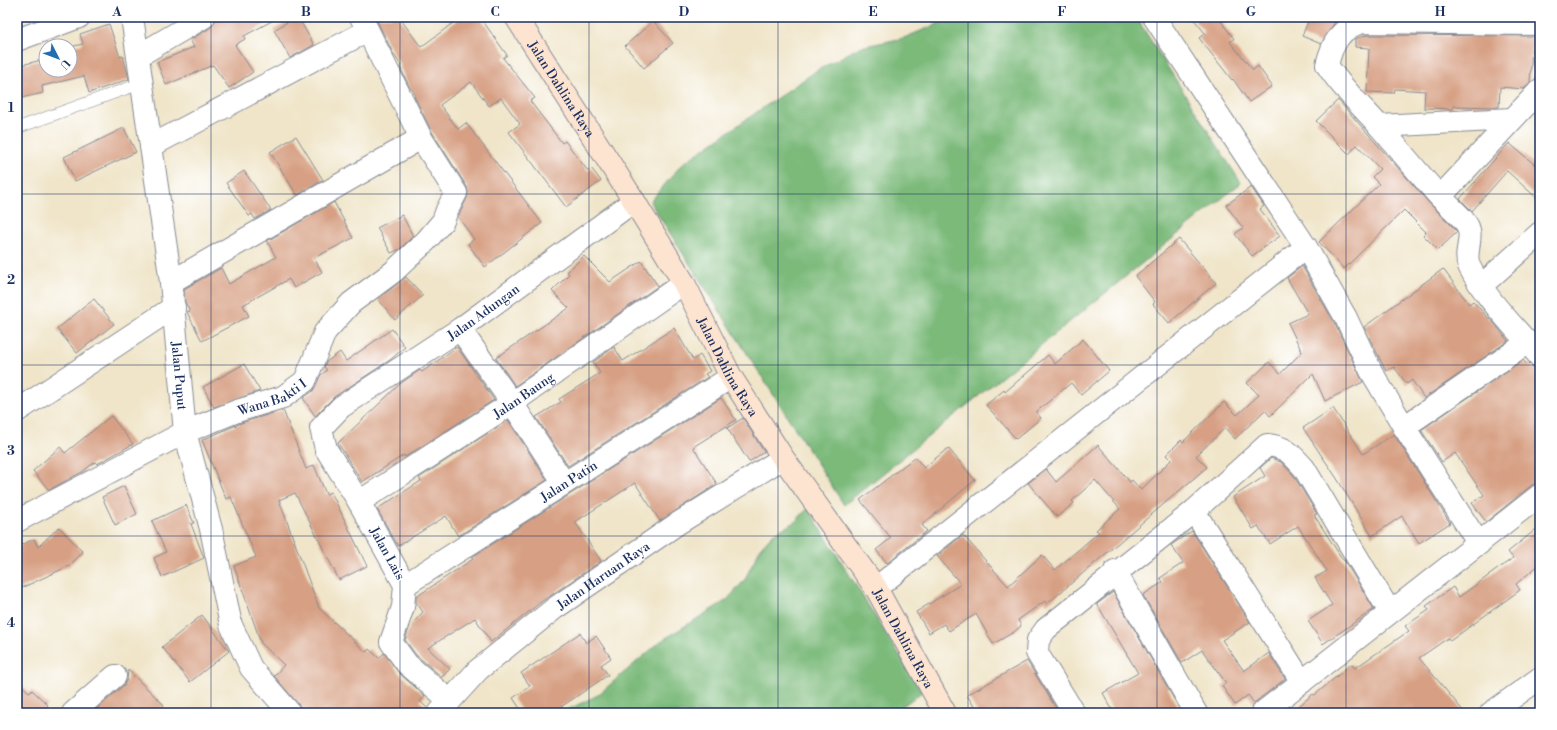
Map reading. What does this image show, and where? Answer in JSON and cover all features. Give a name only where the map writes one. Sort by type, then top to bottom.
[{"type":"street","points":[[17,40],[79,17]]},
{"type":"street","name":"Jalan Puput","points":[[132,17],[171,282],[185,432],[211,528],[231,625],[251,668],[290,713]]},
{"type":"street","points":[[138,56],[204,17]]},
{"type":"street","name":"Jalan Dahlina Raya","points":[[516,17],[634,200],[684,283],[731,376],[783,458],[876,588],[945,713]]},
{"type":"street","points":[[1154,17],[1306,247],[1346,318],[1371,370],[1404,427],[1479,544]]},
{"type":"street","points":[[1404,427],[1534,350],[1481,286],[1468,264],[1467,252],[1469,229],[1466,222],[1440,197],[1379,126],[1339,84],[1327,65],[1335,41],[1344,30],[1353,24],[1364,22],[1540,24]]},
{"type":"street","points":[[151,146],[364,24],[421,138],[171,282]]},
{"type":"street","points":[[1440,197],[1512,118],[1540,90]]},
{"type":"street","points":[[1379,126],[1512,118]]},
{"type":"street","name":"Wana Bakti I","points":[[17,521],[185,432],[237,411],[283,396],[305,380],[325,332],[351,303],[392,272],[426,241],[443,221],[456,193],[421,138]]},
{"type":"street","name":"Jalan Adungan","points":[[328,418],[341,407],[460,329],[634,200]]},
{"type":"street","points":[[1481,286],[1540,233]]},
{"type":"street","points":[[876,588],[1306,247]]},
{"type":"street","name":"Jalan Baung","points":[[359,502],[512,403],[684,283]]},
{"type":"street","points":[[17,411],[174,308]]},
{"type":"street","points":[[460,329],[512,403],[564,483]]},
{"type":"street","name":"Jalan Patin","points":[[405,584],[731,376]]},
{"type":"street","name":"Jalan Lais","points":[[328,418],[321,428],[326,449],[359,502],[405,584],[403,607],[391,642],[407,664],[444,707]]},
{"type":"street","points":[[1074,713],[1037,653],[1038,640],[1046,629],[1115,572],[1194,511],[1267,445],[1280,446],[1289,452],[1304,468],[1390,612]]},
{"type":"street","name":"Jalan Haruan Raya","points":[[444,707],[478,670],[555,608],[677,524],[783,458]]},
{"type":"street","points":[[1262,713],[1540,495]]},
{"type":"street","points":[[1194,511],[1302,682]]},
{"type":"street","points":[[1115,572],[1196,713]]},
{"type":"street","points":[[73,713],[115,676]]},
{"type":"street","points":[[1491,713],[1540,678]]},
{"type":"lane","points":[[17,128],[142,83]]},
{"type":"green space","points":[[954,17],[1136,17],[1241,183],[844,505],[650,202],[682,164],[816,71],[860,47],[904,38]]},
{"type":"green space","points":[[808,508],[922,692],[893,713],[561,713],[598,695],[661,641],[727,600],[744,581],[761,547],[773,534],[795,522]]},
{"type":"building","points":[[221,17],[279,17],[244,36],[245,39],[235,45],[253,72],[229,88],[213,65],[166,85],[157,62],[194,47],[190,40],[210,28],[216,20]]},
{"type":"building","points":[[298,17],[314,45],[290,58],[274,30]]},
{"type":"building","points":[[375,17],[399,17],[421,47],[461,17],[480,17],[507,55],[503,58],[535,98],[530,101],[562,143],[565,141],[588,171],[591,168],[601,181],[566,207],[509,132],[520,124],[501,98],[489,106],[471,82],[440,105],[458,129],[466,123],[542,223],[485,267],[468,244],[474,239],[458,217],[467,198],[467,187],[432,132],[414,96],[416,95],[409,86],[400,67],[401,65],[394,55]]},
{"type":"building","points":[[1192,17],[1218,17],[1234,39],[1230,42],[1253,70],[1258,66],[1272,86],[1249,102],[1233,79],[1232,80],[1199,38],[1205,33]]},
{"type":"building","points":[[1310,17],[1338,17],[1321,44],[1302,36]]},
{"type":"building","points":[[653,21],[673,43],[644,68],[625,46]]},
{"type":"building","points":[[109,24],[120,57],[123,56],[129,79],[89,93],[84,76],[78,77],[78,45],[83,44],[80,34]]},
{"type":"building","points":[[1366,35],[1540,36],[1540,49],[1532,49],[1530,82],[1524,89],[1500,87],[1499,107],[1453,106],[1453,109],[1424,108],[1425,91],[1395,89],[1394,93],[1367,92],[1369,48],[1355,47],[1355,39]]},
{"type":"building","points":[[38,61],[38,78],[76,78],[42,86],[43,93],[17,99],[17,66]]},
{"type":"building","points":[[1338,100],[1430,204],[1457,232],[1438,250],[1423,235],[1426,232],[1404,210],[1344,269],[1319,242],[1379,184],[1372,177],[1380,169],[1357,145],[1349,154],[1316,121]]},
{"type":"building","points":[[124,128],[136,152],[75,181],[64,157]]},
{"type":"building","points":[[296,136],[323,180],[297,195],[270,152]]},
{"type":"building","points":[[1509,143],[1540,169],[1540,201],[1507,171],[1472,211],[1460,199]]},
{"type":"building","points":[[244,171],[271,210],[255,219],[252,214],[249,216],[226,183]]},
{"type":"building","points":[[1251,187],[1264,206],[1260,209],[1280,236],[1252,256],[1235,234],[1243,228],[1226,205]]},
{"type":"building","points":[[334,202],[353,238],[314,258],[322,272],[294,288],[289,279],[243,305],[249,316],[202,341],[187,312],[190,311],[185,302],[184,289],[221,268],[229,284],[276,257],[267,241]]},
{"type":"building","points":[[402,215],[413,236],[400,249],[391,253],[377,228]]},
{"type":"building","points":[[1179,239],[1216,283],[1169,323],[1153,304],[1155,302],[1135,276]]},
{"type":"building","points":[[584,256],[610,282],[641,261],[658,286],[515,386],[496,358],[569,308],[552,291],[569,274],[567,272]]},
{"type":"building","points":[[1302,266],[1335,324],[1363,382],[1325,401],[1313,374],[1270,416],[1265,410],[1235,439],[1225,428],[1196,456],[1207,467],[1047,604],[1045,601],[1018,620],[1021,626],[1014,632],[993,644],[976,614],[949,631],[944,624],[929,633],[916,612],[961,584],[937,556],[963,535],[1008,586],[1042,555],[1055,570],[1099,532],[1096,530],[1120,509],[1095,480],[1072,501],[1074,503],[1057,517],[1028,483],[1046,469],[1056,482],[1098,445],[1130,482],[1132,480],[1141,490],[1171,460],[1166,455],[1181,440],[1183,442],[1224,402],[1237,415],[1259,395],[1247,383],[1269,362],[1280,374],[1302,352],[1288,323],[1308,314],[1287,278]]},
{"type":"building","points":[[1443,269],[1469,304],[1473,301],[1489,319],[1490,318],[1508,341],[1424,398],[1412,380],[1407,384],[1394,367],[1386,371],[1364,327]]},
{"type":"building","points":[[406,277],[423,295],[395,320],[378,299]]},
{"type":"building","points":[[94,299],[114,324],[77,353],[57,329]]},
{"type":"building","points":[[674,328],[693,360],[700,355],[710,371],[705,374],[708,377],[568,466],[536,417],[561,402],[559,399],[600,373],[593,362],[614,347],[623,361]]},
{"type":"building","points":[[392,329],[405,347],[390,360],[334,397],[315,416],[303,398],[313,391],[320,376],[327,370],[324,367],[326,362],[340,352],[346,361]]},
{"type":"building","points":[[1083,339],[1109,371],[1081,395],[1071,383],[1036,412],[1041,418],[1016,439],[986,405],[1004,390],[1005,392],[1048,355],[1055,364]]},
{"type":"building","points":[[457,347],[494,400],[405,457],[404,455],[362,482],[338,443],[401,383],[420,370],[422,372]]},
{"type":"building","points":[[1523,360],[1527,365],[1529,363],[1535,369],[1540,369],[1540,483],[1532,485],[1486,522],[1472,503],[1484,495],[1455,453],[1442,462],[1421,430]]},
{"type":"building","points":[[244,364],[260,391],[214,407],[203,387]]},
{"type":"building","points":[[721,398],[736,420],[693,447],[717,484],[660,521],[635,483],[575,522],[601,561],[541,602],[491,642],[475,618],[428,648],[450,669],[442,677],[416,655],[405,640],[410,626],[423,612],[416,602],[416,597],[473,559],[472,557]]},
{"type":"building","points":[[1333,408],[1363,454],[1394,434],[1450,523],[1419,543],[1402,516],[1372,536],[1336,477],[1303,428]]},
{"type":"building","points":[[283,410],[306,469],[314,465],[326,494],[331,492],[367,566],[339,580],[295,493],[279,500],[319,608],[366,652],[369,649],[379,658],[384,653],[399,673],[425,696],[420,701],[428,709],[427,713],[302,713],[299,705],[274,676],[284,665],[261,643],[234,566],[256,557],[231,497],[226,499],[202,440],[241,423]]},
{"type":"building","points":[[111,416],[133,444],[97,464],[95,462],[82,472],[49,490],[33,471],[60,447],[65,453]]},
{"type":"building","points":[[743,418],[764,452],[749,462],[727,428]]},
{"type":"building","points":[[508,420],[547,480],[458,536],[446,516],[398,546],[377,509],[421,481],[419,478]]},
{"type":"building","points":[[948,448],[975,480],[922,525],[927,531],[887,563],[876,550],[891,538],[860,500],[915,457],[924,468]]},
{"type":"building","points":[[1271,458],[1281,462],[1294,476],[1317,514],[1314,515],[1374,609],[1323,644],[1308,621],[1332,605],[1315,578],[1327,571],[1298,526],[1270,544],[1258,526],[1253,529],[1233,497],[1265,476],[1260,468]]},
{"type":"building","points":[[124,486],[137,514],[115,525],[102,497]]},
{"type":"building","points":[[186,505],[194,523],[191,524],[204,558],[162,577],[154,558],[166,552],[152,521]]},
{"type":"building","points":[[1540,526],[1540,564],[1516,584],[1520,590],[1450,641],[1448,638],[1419,658],[1465,713],[1291,713],[1313,694],[1315,695],[1351,664],[1355,668],[1409,631],[1405,626],[1429,610],[1426,606],[1453,587],[1459,597],[1513,558],[1508,552]]},
{"type":"building","points":[[59,527],[83,552],[69,566],[17,590],[17,547],[34,539],[38,547]]},
{"type":"building","points":[[1192,531],[1250,622],[1222,640],[1244,671],[1269,653],[1285,679],[1254,703],[1248,695],[1235,705],[1222,686],[1226,683],[1202,650],[1182,663],[1143,595],[1163,582],[1160,578],[1183,563],[1171,545]]},
{"type":"building","points":[[1113,592],[1182,713],[1114,713],[1103,693],[1138,673],[1097,604]]},
{"type":"building","points":[[202,615],[229,651],[190,682],[162,647]]},
{"type":"building","points":[[580,633],[586,643],[596,636],[611,658],[601,665],[608,675],[552,713],[523,713],[513,698],[530,686],[521,673]]},
{"type":"building","points":[[1027,661],[1059,713],[978,713],[967,695]]},
{"type":"building","points":[[128,670],[164,705],[156,713],[92,713],[124,685],[127,680]]},
{"type":"building","points":[[17,681],[30,693],[32,690],[48,705],[41,713],[17,713]]}]
